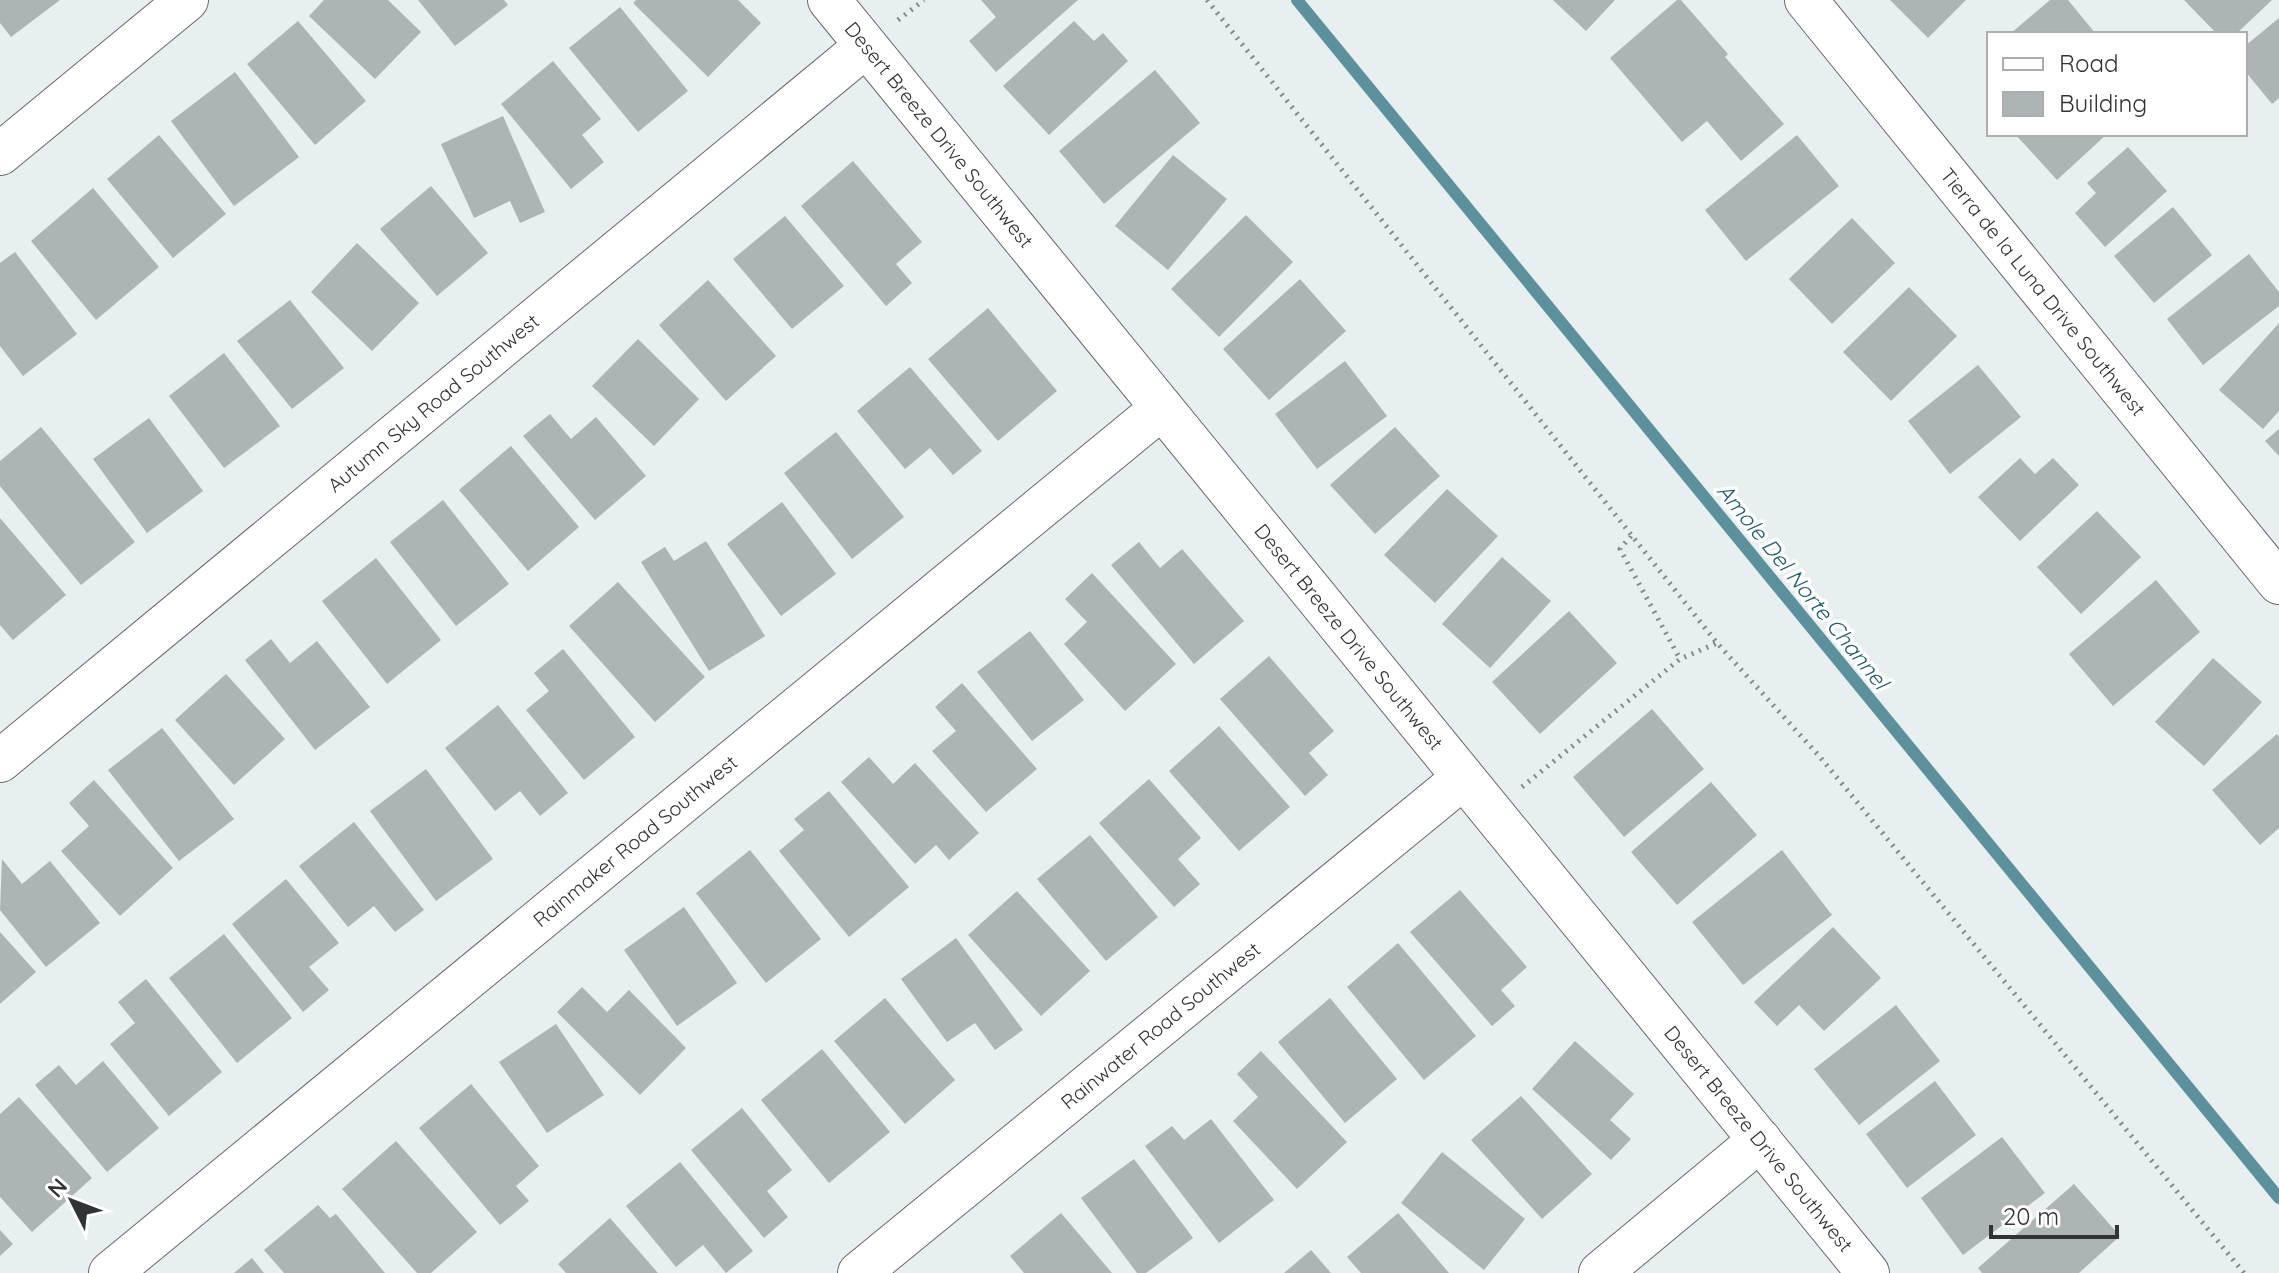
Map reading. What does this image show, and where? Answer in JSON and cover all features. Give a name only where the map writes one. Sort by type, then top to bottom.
[{"type":"street","points":[[0,154],[187,0]]},
{"type":"street","name":"Desert Breeze Drive Southwest","points":[[829,0],[1868,1273]]},
{"type":"street","name":"Tierra de la Luna Drive Southwest","points":[[1806,0],[2279,583]]},
{"type":"street","name":"Autumn Sky Road Southwest","points":[[0,761],[866,46]]},
{"type":"street","name":"Rainmaker Road Southwest","points":[[110,1273],[1162,408]]},
{"type":"street","name":"Rainwater Road Southwest","points":[[859,1273],[1462,779]]},
{"type":"street","points":[[1600,1273],[1760,1140]]},
{"type":"path","points":[[1207,0],[1717,643],[1820,757],[2244,1273]]},
{"type":"path","points":[[1631,536],[1620,549],[1680,659]]},
{"type":"path","points":[[1490,812],[1680,659],[1717,643]]},
{"type":"building","points":[[0,0],[60,0],[11,37],[0,23]]},
{"type":"building","points":[[324,0],[388,0],[421,32],[375,79],[309,16]]},
{"type":"building","points":[[418,0],[504,0],[508,5],[455,46]]},
{"type":"building","points":[[636,0],[738,0],[761,23],[708,77],[633,3]]},
{"type":"building","points":[[981,0],[1078,0],[996,72],[969,41],[996,17]]},
{"type":"building","points":[[1553,0],[1615,0],[1586,31]]},
{"type":"building","points":[[1677,0],[1681,0],[1728,54],[1725,57],[1784,124],[1741,161],[1707,121],[1682,142],[1610,58]]},
{"type":"building","points":[[1890,0],[1966,0],[1928,38]]},
{"type":"building","points":[[2050,0],[2068,0],[2094,32],[2012,32]]},
{"type":"building","points":[[2184,0],[2272,0],[2238,32],[2215,32]]},
{"type":"building","points":[[620,7],[688,91],[638,132],[569,48]]},
{"type":"building","points":[[2279,18],[2279,98],[2272,104],[2247,73],[2247,44]]},
{"type":"building","points":[[298,21],[366,101],[315,145],[247,64]]},
{"type":"building","points":[[1074,21],[1094,41],[1103,33],[1128,61],[1049,135],[1003,86]]},
{"type":"building","points":[[553,61],[601,119],[582,135],[604,162],[571,189],[501,104]]},
{"type":"building","points":[[1155,70],[1200,123],[1104,204],[1059,151]]},
{"type":"building","points":[[235,72],[299,157],[234,206],[171,121]]},
{"type":"building","points":[[503,116],[545,212],[520,223],[510,201],[474,218],[441,144]]},
{"type":"building","points":[[159,135],[226,214],[173,258],[107,179]]},
{"type":"building","points":[[1797,135],[1839,186],[1746,261],[1705,210]]},
{"type":"building","points":[[2017,136],[2105,136],[2057,180]]},
{"type":"building","points":[[2128,147],[2167,191],[2105,247],[2075,213],[2096,193],[2087,183]]},
{"type":"building","points":[[1173,155],[1227,199],[1168,270],[1115,226]]},
{"type":"building","points":[[853,161],[922,242],[896,264],[912,283],[886,306],[801,206]]},
{"type":"building","points":[[431,186],[488,253],[437,296],[380,229]]},
{"type":"building","points":[[93,188],[159,267],[96,320],[31,241]]},
{"type":"building","points":[[2173,207],[2212,255],[2154,303],[2114,256]]},
{"type":"building","points":[[1246,215],[1293,262],[1219,337],[1171,289]]},
{"type":"building","points":[[785,216],[844,286],[792,329],[733,259]]},
{"type":"building","points":[[1852,218],[1895,263],[1832,324],[1789,279]]},
{"type":"building","points":[[357,243],[419,303],[372,351],[311,292]]},
{"type":"building","points":[[15,252],[77,334],[23,376],[0,346],[0,263]]},
{"type":"building","points":[[2249,254],[2279,292],[2279,306],[2203,365],[2167,319]]},
{"type":"building","points":[[1300,279],[1346,331],[1269,400],[1223,349]]},
{"type":"building","points":[[708,280],[776,356],[726,401],[659,325]]},
{"type":"building","points":[[1909,287],[1957,336],[1891,401],[1843,352]]},
{"type":"building","points":[[290,300],[344,368],[292,409],[237,341]]},
{"type":"building","points":[[988,308],[1057,391],[998,441],[928,359]]},
{"type":"building","points":[[2279,323],[2279,411],[2263,429],[2219,390]]},
{"type":"building","points":[[638,339],[699,399],[654,446],[592,386]]},
{"type":"building","points":[[224,353],[280,426],[224,468],[169,396]]},
{"type":"building","points":[[1345,361],[1387,416],[1317,469],[1275,414]]},
{"type":"building","points":[[1978,365],[2021,417],[1950,474],[1908,421]]},
{"type":"building","points":[[910,367],[982,451],[953,475],[930,448],[905,469],[857,411]]},
{"type":"building","points":[[550,414],[571,439],[596,417],[646,476],[595,520],[523,436]]},
{"type":"building","points":[[149,418],[203,491],[147,533],[93,459]]},
{"type":"building","points":[[41,427],[135,542],[81,585],[0,486],[0,461]]},
{"type":"building","points":[[1395,427],[1440,476],[1375,534],[1330,485]]},
{"type":"building","points":[[2279,429],[2279,456],[2265,441]]},
{"type":"building","points":[[836,432],[904,517],[852,559],[784,473]]},
{"type":"building","points":[[511,446],[579,527],[528,571],[459,490]]},
{"type":"building","points":[[2020,458],[2035,474],[2053,458],[2079,485],[2020,541],[1978,497]]},
{"type":"building","points":[[1447,489],[1498,536],[1435,603],[1384,555]]},
{"type":"building","points":[[443,500],[509,584],[456,626],[390,542]]},
{"type":"building","points":[[782,502],[836,574],[781,616],[727,544]]},
{"type":"building","points":[[2097,511],[2141,557],[2081,614],[2037,567]]},
{"type":"building","points":[[0,518],[66,595],[13,640],[0,625]]},
{"type":"building","points":[[706,541],[765,636],[709,671],[641,562],[665,547],[674,561]]},
{"type":"building","points":[[1139,542],[1160,568],[1182,549],[1244,621],[1194,664],[1111,565]]},
{"type":"building","points":[[1502,557],[1551,601],[1490,668],[1442,624]]},
{"type":"building","points":[[376,558],[441,640],[387,684],[322,601]]},
{"type":"building","points":[[1092,573],[1176,664],[1125,711],[1064,644],[1087,622],[1065,599]]},
{"type":"building","points":[[2156,580],[2200,632],[2113,706],[2069,654]]},
{"type":"building","points":[[618,582],[705,677],[655,722],[569,626]]},
{"type":"building","points":[[1569,611],[1617,663],[1540,734],[1492,682]]},
{"type":"building","points":[[1030,631],[1084,700],[1032,741],[977,672]]},
{"type":"building","points":[[271,639],[290,663],[317,641],[370,707],[315,750],[245,660]]},
{"type":"building","points":[[563,649],[635,737],[584,780],[526,710],[549,691],[534,673]]},
{"type":"building","points":[[1269,656],[1334,731],[1309,753],[1328,775],[1305,796],[1220,699]]},
{"type":"building","points":[[2213,658],[2262,702],[2204,766],[2155,722]]},
{"type":"building","points":[[226,674],[285,739],[234,785],[175,720]]},
{"type":"building","points":[[962,683],[1037,769],[986,812],[932,751],[956,731],[935,707]]},
{"type":"building","points":[[498,705],[568,793],[540,816],[520,791],[495,811],[445,748]]},
{"type":"building","points":[[1652,709],[1704,769],[1624,837],[1573,777]]},
{"type":"building","points":[[1219,726],[1290,807],[1239,851],[1169,771]]},
{"type":"building","points":[[162,728],[234,819],[179,861],[108,770]]},
{"type":"building","points":[[2277,734],[2279,828],[2260,845],[2212,790]]},
{"type":"building","points":[[869,757],[893,784],[915,763],[979,833],[949,860],[936,845],[915,864],[841,782]]},
{"type":"building","points":[[426,769],[493,859],[436,901],[370,811]]},
{"type":"building","points":[[1149,779],[1201,838],[1178,859],[1200,884],[1174,907],[1099,823]]},
{"type":"building","points":[[94,780],[173,868],[120,916],[61,851],[89,826],[69,803]]},
{"type":"building","points":[[1711,782],[1757,835],[1677,905],[1631,852]]},
{"type":"building","points":[[829,791],[909,887],[849,937],[779,851],[804,830],[794,819]]},
{"type":"building","points":[[354,822],[424,910],[395,932],[374,906],[348,927],[299,866]]},
{"type":"building","points":[[1090,835],[1158,917],[1106,961],[1037,879]]},
{"type":"building","points":[[750,850],[821,939],[766,983],[696,893]]},
{"type":"building","points":[[1782,850],[1832,915],[1743,985],[1692,922]]},
{"type":"building","points":[[2,859],[22,884],[50,861],[100,923],[46,967],[0,910]]},
{"type":"building","points":[[286,879],[339,943],[309,967],[329,990],[303,1012],[232,924]]},
{"type":"building","points":[[1460,890],[1527,967],[1501,990],[1515,1006],[1492,1026],[1410,932]]},
{"type":"building","points":[[1017,891],[1090,971],[1041,1016],[968,935]]},
{"type":"building","points":[[684,907],[737,983],[677,1026],[624,950]]},
{"type":"building","points":[[1833,927],[1881,978],[1824,1031],[1799,1005],[1777,1026],[1754,1002]]},
{"type":"building","points":[[0,932],[36,972],[0,1004]]},
{"type":"building","points":[[224,934],[292,1018],[237,1063],[169,978]]},
{"type":"building","points":[[956,938],[1023,1030],[995,1050],[975,1023],[947,1042],[901,979]]},
{"type":"building","points":[[1398,943],[1476,1036],[1424,1080],[1347,987]]},
{"type":"building","points":[[146,979],[222,1072],[169,1116],[110,1044],[135,1023],[118,1002]]},
{"type":"building","points":[[582,987],[607,1012],[629,990],[686,1048],[640,1095],[557,1012]]},
{"type":"building","points":[[885,998],[955,1080],[905,1124],[834,1041]]},
{"type":"building","points":[[1330,998],[1397,1079],[1345,1123],[1278,1042]]},
{"type":"building","points":[[1896,1005],[1940,1061],[1859,1125],[1814,1069]]},
{"type":"building","points":[[556,1024],[604,1095],[547,1133],[499,1062]]},
{"type":"building","points":[[1575,1041],[1634,1094],[1610,1120],[1631,1139],[1611,1160],[1532,1089]]},
{"type":"building","points":[[822,1049],[890,1132],[829,1183],[761,1100]]},
{"type":"building","points":[[1261,1051],[1347,1142],[1297,1189],[1233,1121],[1258,1097],[1237,1074]]},
{"type":"building","points":[[103,1061],[159,1128],[107,1172],[35,1085],[59,1065],[76,1085]]},
{"type":"building","points":[[1935,1081],[1976,1135],[1907,1188],[1866,1134]]},
{"type":"building","points":[[471,1084],[539,1166],[516,1186],[529,1201],[500,1225],[419,1128]]},
{"type":"building","points":[[1521,1096],[1592,1174],[1542,1219],[1471,1140]]},
{"type":"building","points":[[19,1097],[92,1178],[32,1232],[0,1197],[0,1114]]},
{"type":"building","points":[[742,1108],[792,1170],[767,1191],[788,1217],[764,1238],[691,1150]]},
{"type":"building","points":[[1211,1119],[1274,1200],[1219,1243],[1145,1146],[1172,1126],[1184,1140]]},
{"type":"building","points":[[2002,1137],[2045,1193],[1963,1255],[1921,1198]]},
{"type":"building","points":[[396,1141],[477,1232],[431,1273],[417,1273],[342,1189]]},
{"type":"building","points":[[1442,1152],[1525,1219],[1484,1270],[1401,1203]]},
{"type":"building","points":[[1134,1159],[1193,1238],[1146,1273],[1137,1273],[1081,1198]]},
{"type":"building","points":[[680,1162],[753,1251],[726,1273],[703,1245],[676,1267],[626,1206]]},
{"type":"building","points":[[2074,1184],[2120,1236],[2079,1273],[1982,1273],[1978,1268]]},
{"type":"building","points":[[318,1205],[330,1218],[336,1214],[385,1273],[284,1273],[264,1250]]},
{"type":"building","points":[[1061,1213],[1112,1273],[1024,1273],[1010,1256]]},
{"type":"building","points":[[1398,1213],[1449,1273],[1361,1273],[1347,1257]]},
{"type":"building","points":[[610,1218],[658,1273],[566,1273],[558,1264]]},
{"type":"building","points":[[0,1230],[13,1244],[0,1256]]},
{"type":"building","points":[[1311,1250],[1331,1273],[1284,1273]]},
{"type":"building","points":[[252,1258],[264,1273],[234,1273]]},
{"type":"waterway","name":"Amole Del Norte Channel","points":[[1297,0],[2279,1198]]}]
